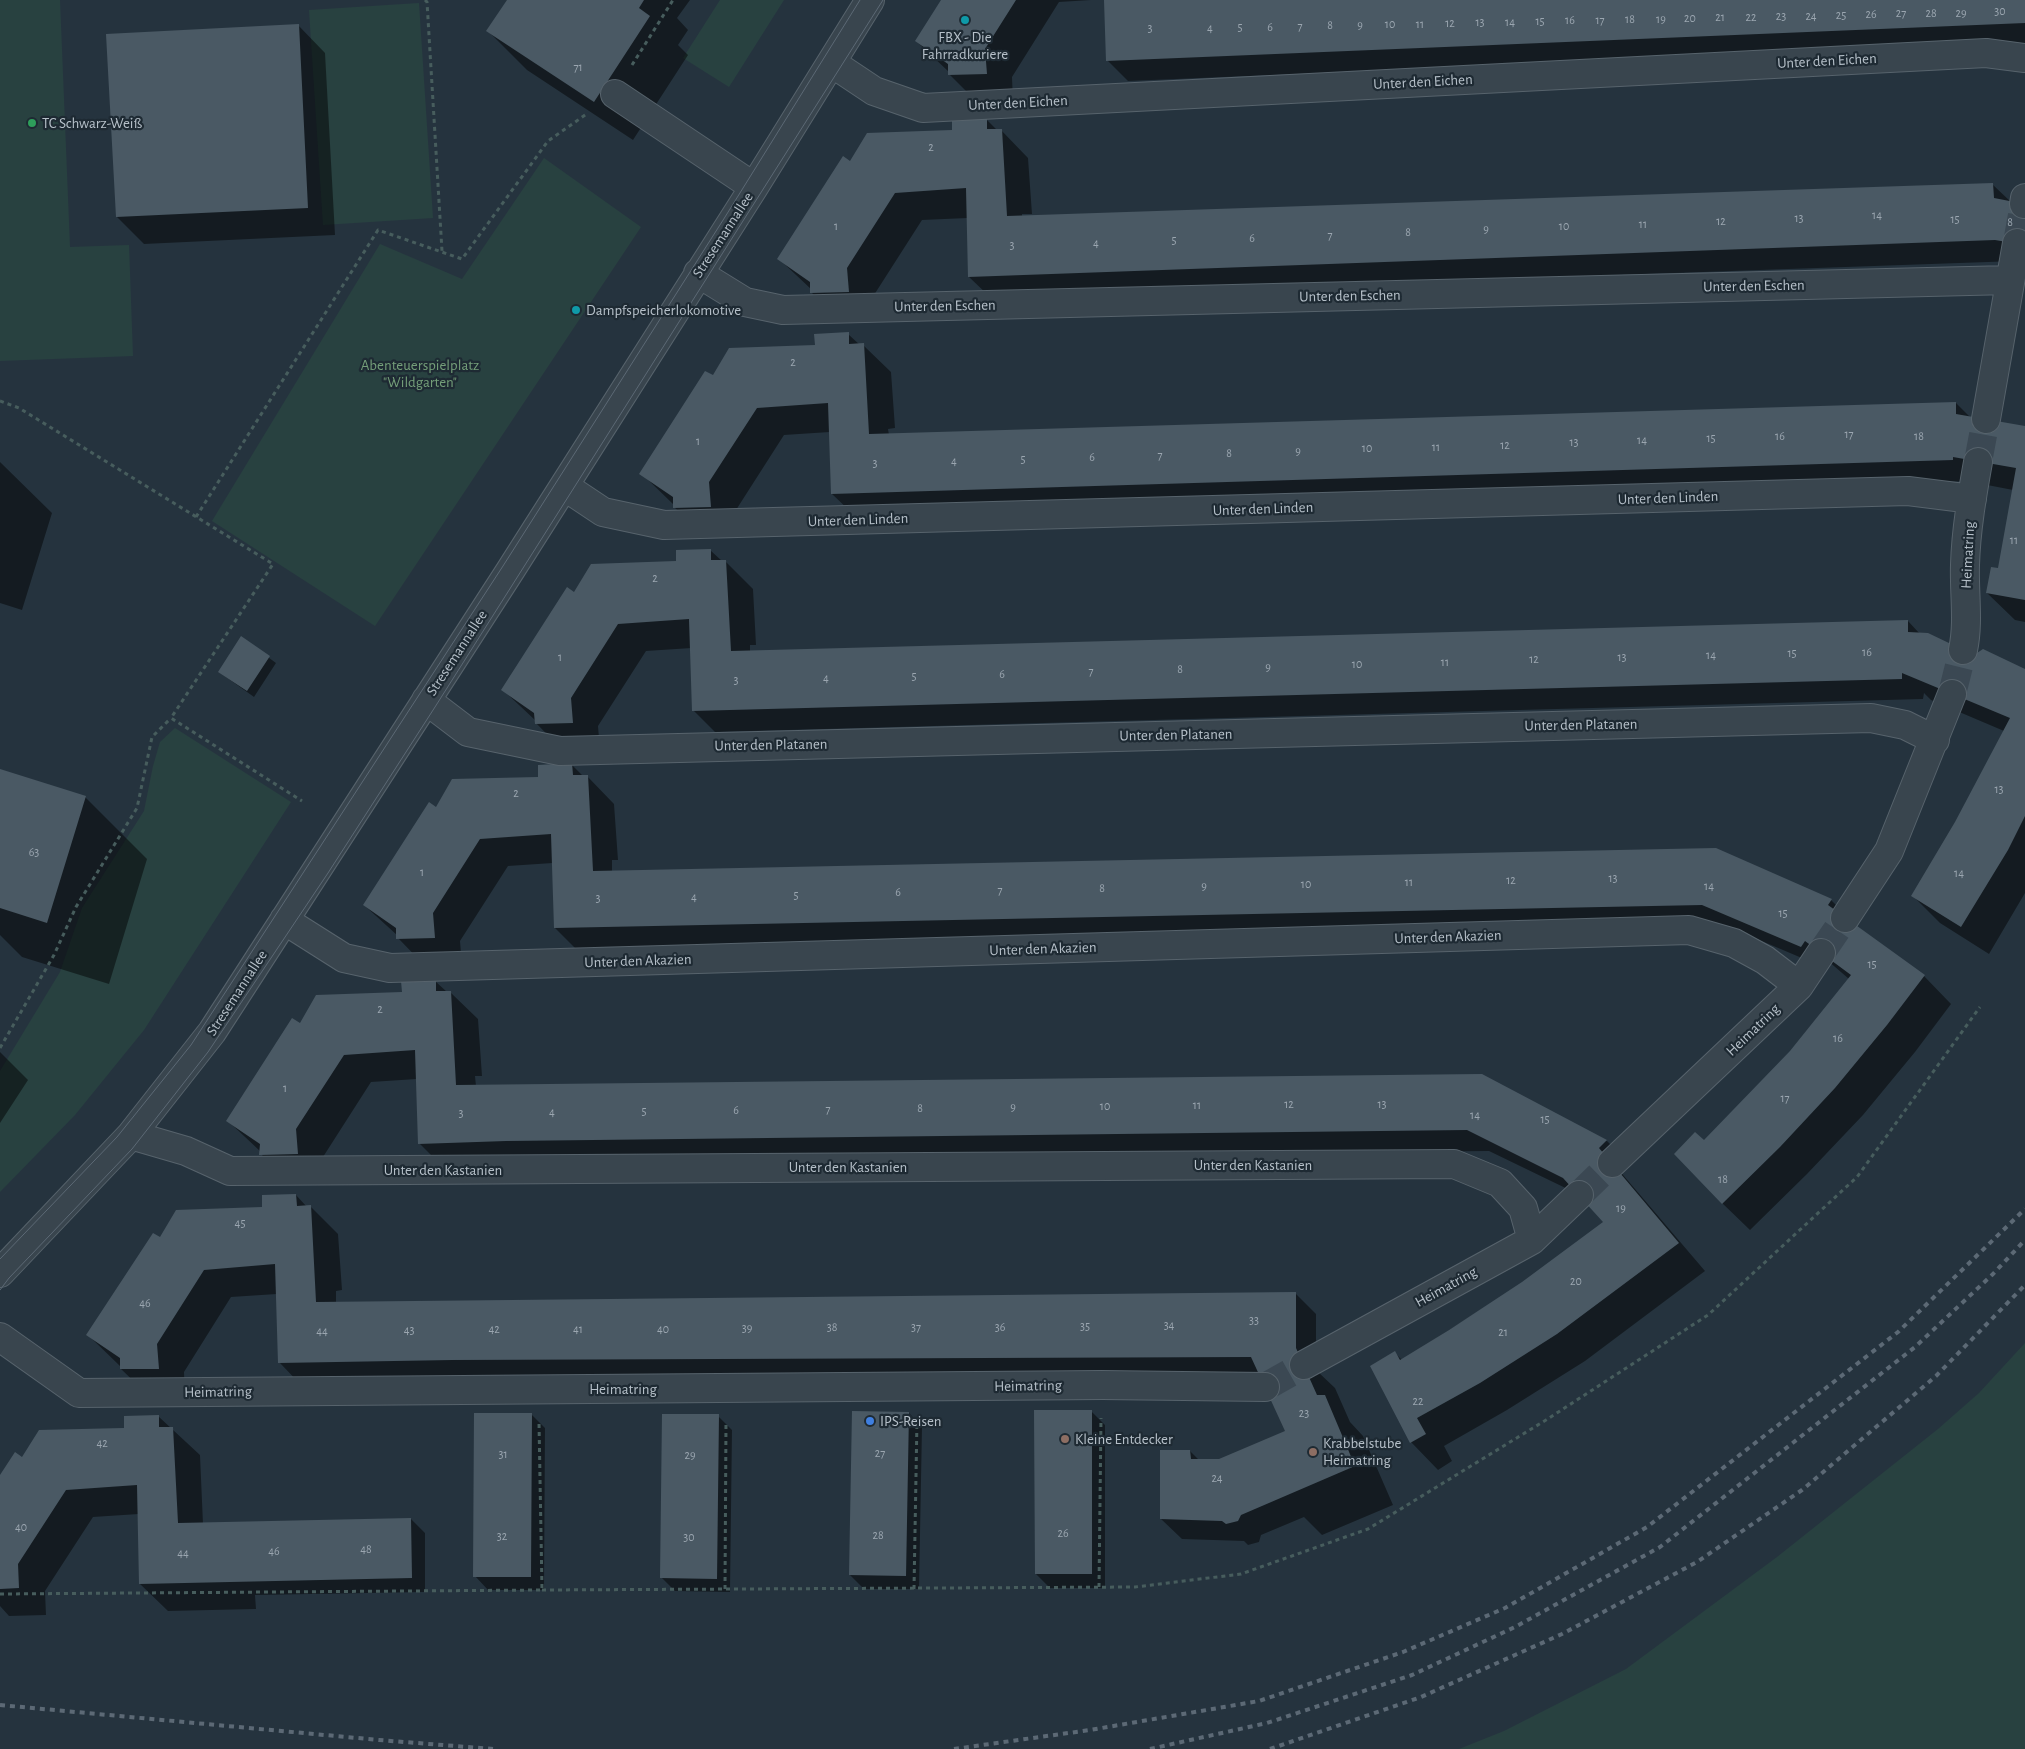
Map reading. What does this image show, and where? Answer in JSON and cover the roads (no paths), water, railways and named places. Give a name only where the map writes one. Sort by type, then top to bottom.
[{"type":"street","name":"Stresemannallee","points":[[0,1273],[131,1135],[212,1032],[564,486],[870,0]]},
{"type":"street","name":"Unter den Eichen","points":[[832,63],[874,91],[923,108],[1986,53],[2025,58]]},
{"type":"street","points":[[615,94],[754,187]]},
{"type":"street","points":[[1986,419],[2017,244]]},
{"type":"street","name":"Unter den Eschen","points":[[698,273],[744,302],[783,310],[2010,280]]},
{"type":"street","name":"Heimatring","points":[[1963,650],[1966,635],[1965,565],[1978,462]]},
{"type":"street","name":"Unter den Linden","points":[[564,486],[603,512],[664,525],[1908,492],[1972,499]]},
{"type":"street","points":[[1845,918],[1889,851],[1952,694]]},
{"type":"street","name":"Unter den Platanen","points":[[426,700],[468,732],[560,751],[1871,718],[1905,725],[1935,740]]},
{"type":"street","name":"Unter den Akazien","points":[[284,920],[344,958],[390,968],[1689,930],[1734,943],[1765,960],[1799,986]]},
{"type":"street","name":"Heimatring","points":[[1612,1163],[1799,986],[1821,953]]},
{"type":"street","name":"Unter den Kastanien","points":[[131,1135],[186,1151],[230,1171],[1454,1164],[1500,1183],[1522,1208],[1532,1240]]},
{"type":"street","name":"Heimatring","points":[[1304,1366],[1532,1240],[1579,1195]]},
{"type":"street","name":"Heimatring","points":[[0,1337],[79,1393],[1102,1385],[1265,1387]]},
{"type":"tunnel","points":[[2017,243],[2024,204]]},
{"type":"tunnel","points":[[1978,462],[1986,419]]},
{"type":"tunnel","points":[[1952,694],[1963,650]]},
{"type":"tunnel","points":[[1821,953],[1845,918]]},
{"type":"tunnel","points":[[1579,1195],[1612,1163]]},
{"type":"tunnel","points":[[1265,1387],[1304,1365]]},
{"type":"tram line","points":[[0,1259],[117,1137],[191,1045],[503,566],[725,217],[860,0]]},
{"type":"tram line","points":[[0,1290],[9,1278],[132,1149],[208,1052],[328,873],[435,707],[883,0]]},
{"type":"railway","points":[[954,1749],[1090,1730],[1259,1701],[1403,1652],[1505,1608],[1647,1527],[1898,1332],[2025,1209]]},
{"type":"railway","points":[[1150,1749],[1267,1723],[1412,1675],[1515,1627],[1660,1547],[1915,1347],[1993,1274],[2025,1240]]},
{"type":"railway","points":[[1270,1749],[1421,1697],[1562,1634],[1697,1562],[1802,1490],[1936,1376],[2025,1285]]},
{"type":"railway","points":[[0,1705],[493,1749]]},
{"type":"place","name":"FBX - Die Fahrradkuriere","points":[[965,20]]},
{"type":"place","name":"TC Schwarz-Weiß","points":[[32,123]]},
{"type":"place","name":"Dampfspeicherlokomotive","points":[[576,310]]},
{"type":"place","name":"IPS-Reisen","points":[[870,1421]]},
{"type":"place","name":"Kleine Entdecker","points":[[1065,1439]]},
{"type":"place","name":"Krabbelstube Heimatring","points":[[1313,1452]]},
{"type":"park label","name":"Abenteuerspielplatz \"Wildgarten\"","points":[[420,374]]}]
